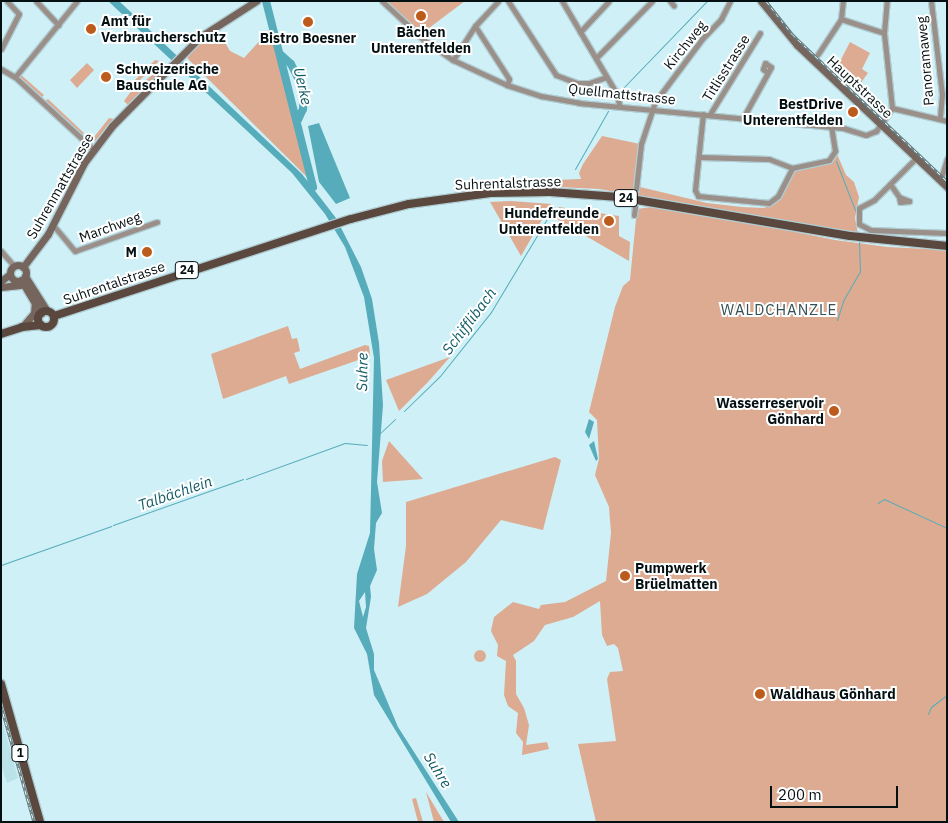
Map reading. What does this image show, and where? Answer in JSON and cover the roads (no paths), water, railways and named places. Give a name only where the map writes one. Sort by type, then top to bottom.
[{"type":"main road","name":"Suhrenmattstrasse","points":[[23,267],[53,225],[93,149],[182,54],[224,19],[256,1]]},
{"type":"main road","name":"Hauptstrasse","points":[[761,1],[797,45],[947,187]]},
{"type":"main road","name":"Suhrentalstrasse","points":[[1,334],[22,327],[45,314],[351,218],[409,204],[460,196],[558,192],[646,201],[820,232],[947,246]]},
{"type":"main road","name":"24","points":[[901,242],[947,242]]},
{"type":"main road","points":[[1,287],[11,277],[14,266],[23,267],[23,278],[27,288],[45,314]]},
{"type":"main road","points":[[1,280],[11,277],[23,278]]},
{"type":"main road","points":[[23,278],[45,314],[51,326],[41,325],[45,314]]},
{"type":"main road","points":[[1,287],[13,284],[27,288]]},
{"type":"main road","points":[[22,327],[34,313],[35,301]]},
{"type":"main road","name":"Suhrentalstrasse","points":[[22,327],[41,325]]},
{"type":"main road","name":"1","points":[[1,684],[40,822]]},
{"type":"street","points":[[1,49],[20,14],[7,1]]},
{"type":"street","points":[[36,1],[58,25]]},
{"type":"street","points":[[15,77],[77,1]]},
{"type":"street","name":"Quellmattstrasse","points":[[382,1],[424,40],[453,60],[507,85],[579,104],[620,106],[831,126],[871,135],[882,125]]},
{"type":"street","points":[[453,60],[475,26],[498,1]]},
{"type":"street","points":[[508,1],[556,75],[577,84],[589,83],[606,76]]},
{"type":"street","points":[[562,1],[606,76],[620,106]]},
{"type":"street","points":[[580,32],[609,1]]},
{"type":"street","points":[[596,58],[652,1]]},
{"type":"street","points":[[670,1],[674,6]]},
{"type":"street","name":"Kirchweg","points":[[636,189],[641,144],[652,109],[702,38],[721,19],[730,1]]},
{"type":"street","points":[[818,54],[841,19],[843,1]]},
{"type":"street","points":[[882,125],[892,108],[884,33],[887,1]]},
{"type":"street","name":"Panoramaweg","points":[[931,1],[942,94],[940,119]]},
{"type":"street","points":[[841,19],[884,33]]},
{"type":"street","points":[[475,26],[509,79],[507,85]]},
{"type":"street","name":"Titlisstrasse","points":[[710,114],[741,59],[760,33]]},
{"type":"street","points":[[1,69],[15,77],[93,149]]},
{"type":"street","points":[[743,118],[768,73]]},
{"type":"street","points":[[892,108],[947,121]]},
{"type":"street","points":[[703,114],[695,190],[698,196],[707,199],[769,203],[778,196],[792,168]]},
{"type":"street","points":[[699,157],[769,159],[792,168],[833,157],[831,126]]},
{"type":"street","points":[[916,158],[874,200],[859,208],[857,217],[861,226],[871,230],[947,233]]},
{"type":"street","points":[[942,175],[947,159]]},
{"type":"street","points":[[890,184],[899,197]]},
{"type":"street","points":[[947,187],[947,194]]},
{"type":"street","points":[[634,215],[635,207]]},
{"type":"street","name":"Marchweg","points":[[53,225],[70,248],[79,251],[157,222]]},
{"type":"street","points":[[3,254],[14,266]]},
{"type":"water","points":[[108,1],[119,1],[302,174],[336,218],[361,267],[372,299],[379,343],[383,405],[377,482],[382,513],[376,523],[374,549],[377,570],[370,586],[371,597],[366,628],[374,654],[374,670],[398,727],[459,822],[451,822],[374,695],[367,654],[354,628],[357,574],[370,533],[374,358],[364,297],[345,247],[325,214],[292,173]],"holes":[[[365,592],[366,607],[363,617],[359,601]]]},
{"type":"water","points":[[319,123],[350,198],[336,204],[319,182],[308,126]]},
{"type":"water","points":[[589,419],[594,422],[589,439],[585,432]]},
{"type":"water","points":[[594,441],[598,459],[596,461],[589,445]]},
{"type":"waterway","name":"Uerke","points":[[266,1],[313,187]]},
{"type":"waterway","name":"Schifflibach","points":[[623,88],[707,1]]},
{"type":"waterway","name":"Uerke","points":[[281,55],[291,64],[304,90],[303,109],[297,122]]},
{"type":"waterway","name":"Schifflibach","points":[[575,169],[608,111]]},
{"type":"waterway","points":[[836,161],[855,210]]},
{"type":"waterway","name":"Schifflibach","points":[[404,411],[440,376],[491,312],[554,207]]},
{"type":"waterway","points":[[837,320],[844,299],[860,271],[859,241]]},
{"type":"waterway","points":[[379,434],[395,419]]},
{"type":"waterway","name":"Talbächlein","points":[[246,479],[345,443],[367,445]]},
{"type":"waterway","name":"Talbächlein","points":[[113,525],[243,479]]},
{"type":"waterway","points":[[878,503],[884,499],[947,528]]},
{"type":"waterway","name":"Talbächlein","points":[[1,565],[111,526]]},
{"type":"waterway","points":[[928,714],[931,707],[947,695]]},
{"type":"tunnel","points":[[635,207],[636,189]]},
{"type":"railway","points":[[766,1],[792,34],[947,181]]},
{"type":"railway","points":[[1,706],[34,822]]},
{"type":"place","name":"Bächen Unterentfelden","points":[[421,16]]},
{"type":"place","name":"Bistro Boesner","points":[[308,22]]},
{"type":"place","name":"Amt für Verbraucherschutz","points":[[91,29]]},
{"type":"place","name":"Schweizerische Bauschule AG","points":[[106,77]]},
{"type":"place","name":"BestDrive Unterentfelden","points":[[853,112]]},
{"type":"place","name":"Hundefreunde Unterentfelden","points":[[609,221]]},
{"type":"place","name":"M","points":[[147,252]]},
{"type":"place","name":"Wasserreservoir Gönhard","points":[[834,411]]},
{"type":"place","name":"Pumpwerk Brüelmatten","points":[[625,576]]},
{"type":"place","name":"Waldhaus Gönhard","points":[[760,694]]},
{"type":"district","name":"WALDCHANZLE","points":[[779,310]]},
{"type":"water label","name":"Suhre","points":[[362,372]]},
{"type":"water label","name":"Suhre","points":[[438,770]]}]
